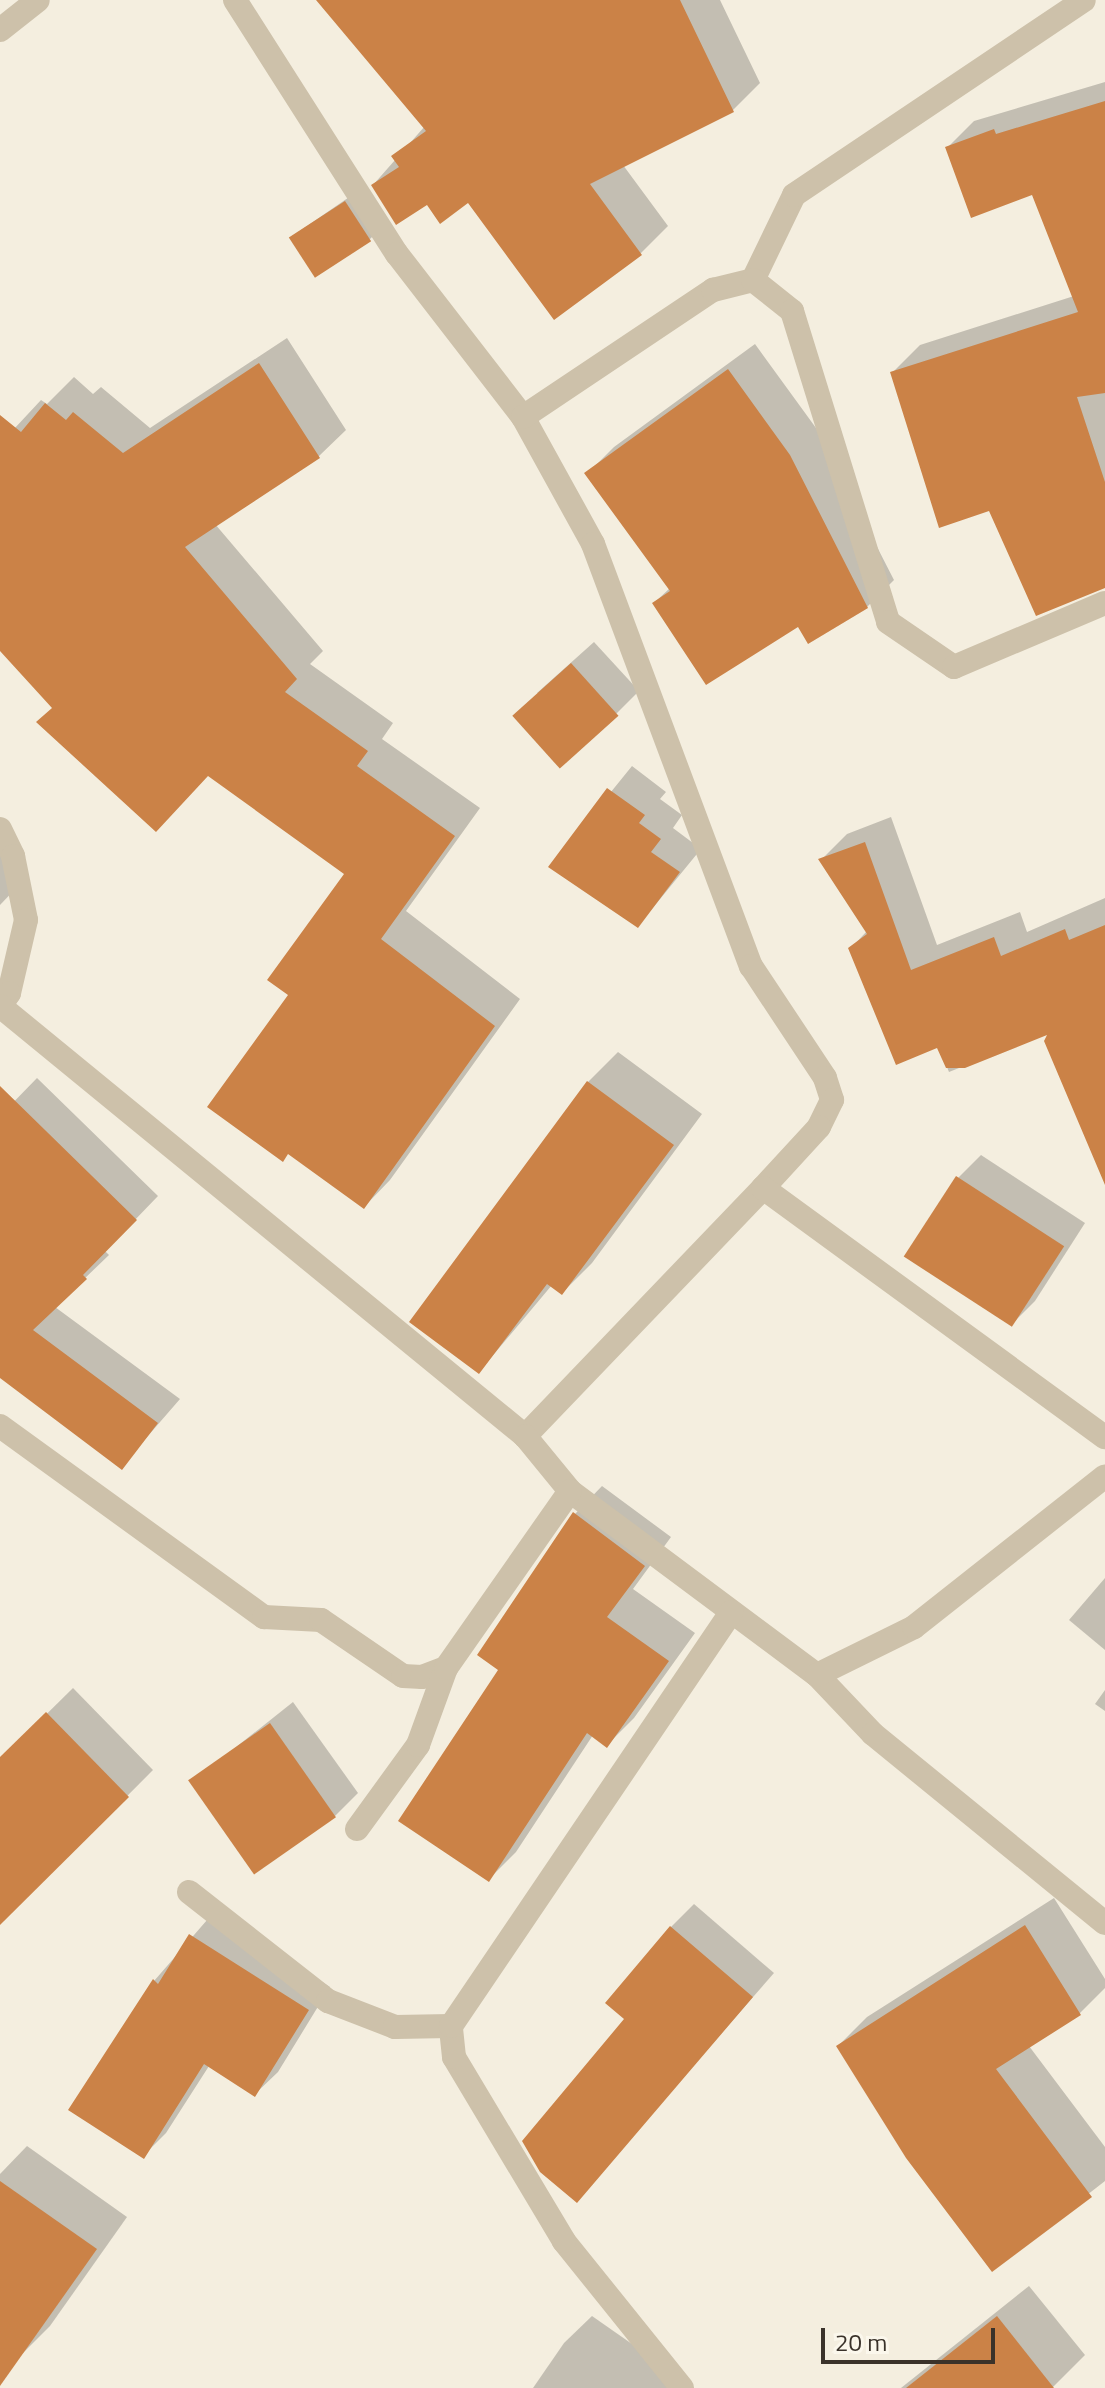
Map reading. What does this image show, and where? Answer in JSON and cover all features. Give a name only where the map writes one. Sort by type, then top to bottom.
[{"type":"street","points":[[0,30],[38,0]]},
{"type":"street","points":[[235,0],[397,254],[523,417],[593,544],[751,966],[825,1078],[832,1100],[819,1127],[525,1436]]},
{"type":"street","points":[[753,280],[794,195],[1084,0]]},
{"type":"street","points":[[523,417],[713,290],[753,280]]},
{"type":"street","points":[[753,280],[792,311],[888,622],[954,667],[1105,603]]},
{"type":"street","points":[[0,829],[13,856],[26,920],[9,993],[0,1006],[525,1436],[570,1491],[817,1675],[873,1734],[1105,1923]]},
{"type":"street","points":[[763,1188],[1105,1437]]},
{"type":"street","points":[[0,1426],[264,1617],[321,1620],[403,1676],[422,1677],[446,1668]]},
{"type":"street","points":[[817,1675],[914,1627],[1105,1476]]},
{"type":"street","points":[[357,1829],[418,1745],[446,1668],[570,1491]]},
{"type":"street","points":[[682,2388],[564,2241],[454,2057],[451,2026],[731,1612]]},
{"type":"street","points":[[189,1892],[328,2001],[395,2027],[451,2026]]},
{"type":"building","points":[[316,0],[680,0],[734,112],[590,184],[642,255],[554,320],[468,203],[440,224],[427,205],[396,225],[371,185],[399,167],[391,156],[426,131]]},
{"type":"building","points":[[1105,101],[1105,393],[1077,397],[1105,482],[1105,588],[1036,616],[989,511],[939,528],[890,372],[1078,312],[1032,195],[971,218],[945,147],[994,129],[996,134]]},
{"type":"building","points":[[345,201],[371,241],[315,278],[289,237]]},
{"type":"building","points":[[259,363],[320,458],[185,547],[297,679],[285,692],[368,751],[357,766],[455,836],[381,939],[495,1026],[364,1209],[288,1154],[283,1162],[207,1107],[288,995],[267,980],[344,874],[208,776],[156,832],[36,722],[52,708],[0,651],[0,415],[21,432],[45,403],[66,420],[73,412],[123,453]]},
{"type":"building","points":[[728,369],[790,455],[868,608],[808,644],[798,627],[706,685],[652,603],[670,591],[584,473]]},
{"type":"building","points":[[571,663],[619,716],[560,769],[512,716]]},
{"type":"building","points":[[607,788],[645,815],[639,823],[661,839],[651,852],[680,872],[638,928],[548,867]]},
{"type":"building","points":[[865,842],[911,970],[994,937],[1001,956],[1065,929],[1069,940],[1105,925],[1105,1185],[1044,1041],[1047,1035],[965,1068],[946,1068],[937,1048],[896,1065],[848,948],[867,934],[818,859]]},
{"type":"building","points":[[587,1081],[674,1145],[562,1295],[547,1284],[479,1374],[409,1322]]},
{"type":"building","points":[[0,1086],[137,1220],[83,1275],[87,1279],[33,1330],[158,1423],[122,1470],[0,1378]]},
{"type":"building","points":[[956,1176],[1064,1246],[1012,1327],[904,1257]]},
{"type":"building","points":[[573,1512],[645,1566],[607,1617],[669,1661],[607,1748],[587,1733],[489,1882],[398,1821],[498,1670],[477,1655]]},
{"type":"building","points":[[46,1712],[129,1797],[0,1925],[0,1757]]},
{"type":"building","points":[[270,1723],[336,1817],[254,1875],[188,1780]]},
{"type":"building","points":[[1025,1925],[1081,2015],[996,2069],[1092,2197],[992,2272],[906,2158],[836,2046]]},
{"type":"building","points":[[670,1926],[753,1997],[577,2203],[540,2172],[522,2141],[624,2019],[605,2003]]},
{"type":"building","points":[[189,1934],[309,2010],[255,2097],[204,2064],[144,2159],[68,2110],[153,1979],[158,1984]]},
{"type":"building","points":[[0,2181],[97,2249],[0,2386]]},
{"type":"building","points":[[997,2316],[1054,2388],[906,2388]]}]
